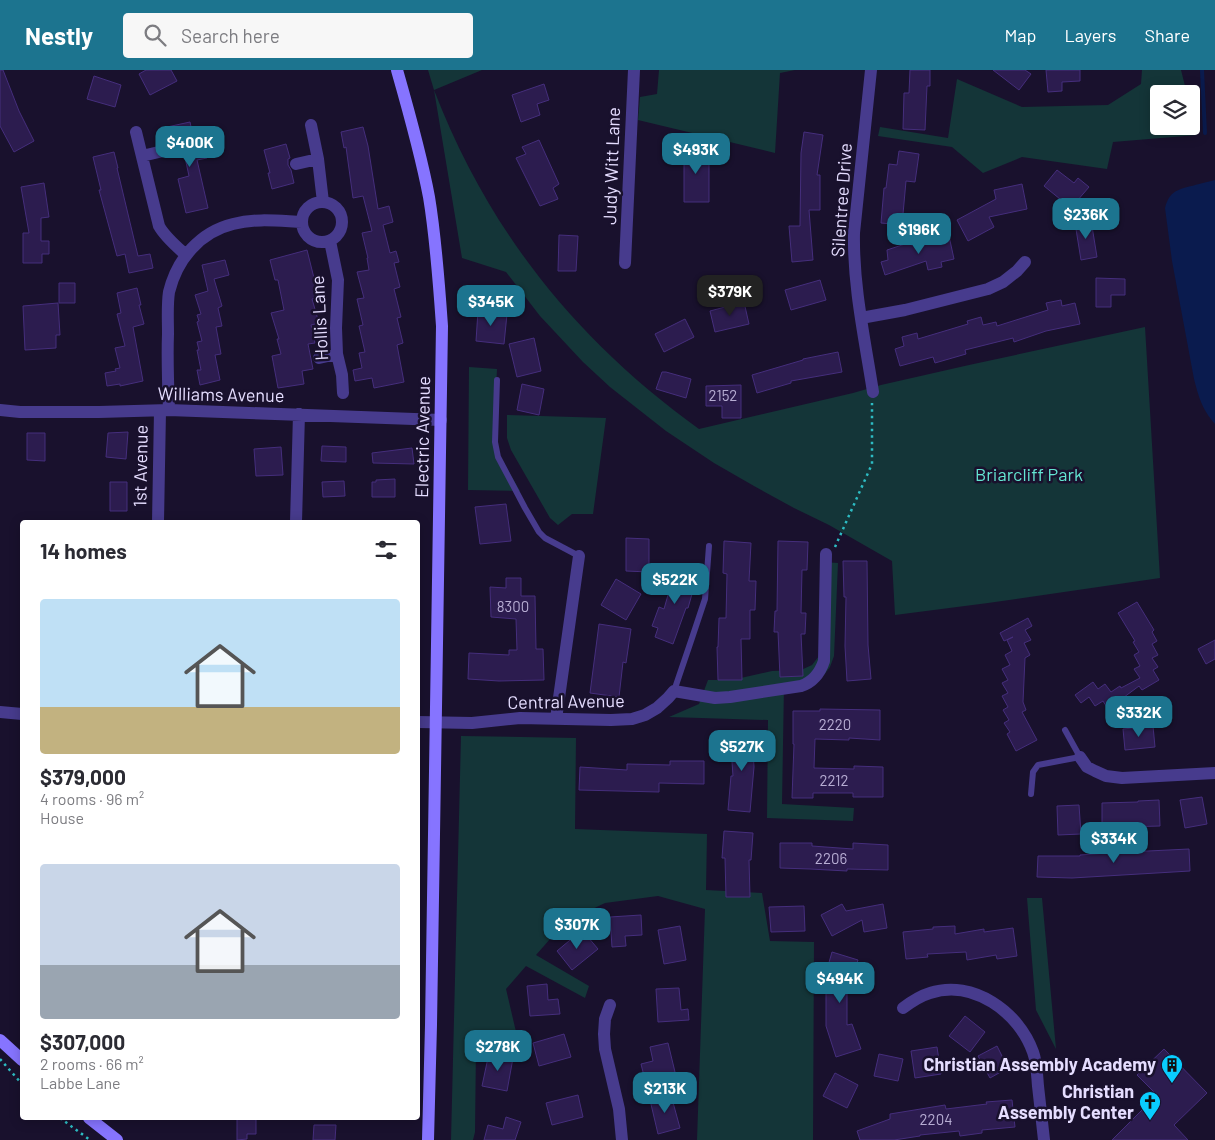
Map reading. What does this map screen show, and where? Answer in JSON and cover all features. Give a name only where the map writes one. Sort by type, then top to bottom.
[{"type":"street","name":"Electric Avenue","points":[[397,70],[418,145],[429,196],[438,263],[442,326],[428,1140]]},
{"type":"street","name":"Judy Witt Lane","points":[[625,263],[634,70]]},
{"type":"street","name":"Silentree Drive","points":[[871,70],[854,233],[855,275],[873,392]]},
{"type":"street","points":[[311,125],[318,159],[323,202]]},
{"type":"street","points":[[136,132],[159,226],[166,236],[186,254]]},
{"type":"street","points":[[142,156],[162,151]]},
{"type":"street","points":[[296,164],[318,159]]},
{"type":"street","points":[[317,202],[329,203],[334,206],[341,215],[342,221],[340,233],[330,241],[324,242],[317,242],[306,235],[302,222],[302,216],[306,210],[310,205],[317,202]]},
{"type":"street","points":[[165,410],[169,294],[174,275],[186,254],[197,242],[212,232],[234,224],[252,221],[302,222]]},
{"type":"street","name":"Hollis Lane","points":[[330,241],[338,280],[337,354],[342,375],[343,393]]},
{"type":"street","points":[[861,318],[905,310],[988,289],[1004,282],[1025,262]]},
{"type":"street","points":[[319,358],[337,354]]},
{"type":"street","name":"Williams Avenue","points":[[0,410],[20,412],[165,410],[441,420]]},
{"type":"street","name":"1st Avenue","points":[[158,520],[165,410]]},
{"type":"street","points":[[296,520],[299,414]]},
{"type":"street","points":[[674,690],[715,698],[730,697],[801,686],[815,678],[822,668],[824,661],[826,554]]},
{"type":"street","points":[[556,718],[579,556]]},
{"type":"street","name":"Central Avenue","points":[[420,722],[472,723],[520,718],[611,720],[632,718],[645,715],[657,708],[674,690]]},
{"type":"street","points":[[0,712],[20,714]]},
{"type":"street","points":[[1080,758],[1087,767],[1095,771],[1106,776],[1122,778],[1215,773]]},
{"type":"street","points":[[903,1008],[929,993],[943,990],[958,990],[991,1001],[1005,1011],[1016,1022],[1034,1053],[1044,1140]]},
{"type":"street","points":[[610,1005],[605,1019],[605,1049],[619,1109],[622,1140]]},
{"type":"street","points":[[0,1040],[20,1058]]},
{"type":"street","points":[[92,1120],[117,1140]]},
{"type":"lane","points":[[497,380],[495,442],[498,456],[539,532],[545,538],[579,556]]},
{"type":"lane","points":[[674,690],[705,599],[710,546]]},
{"type":"lane","points":[[1031,794],[1033,772],[1038,765],[1080,758],[1065,730]]},
{"type":"path","points":[[826,554],[833,552],[872,464],[873,392]]},
{"type":"path","points":[[0,1060],[20,1082]]},
{"type":"path","points":[[63,1120],[90,1140]]},
{"type":"green space","points":[[428,70],[482,70],[434,90]]},
{"type":"green space","points":[[659,70],[795,70],[780,73],[775,153],[638,120],[640,97],[657,94]]},
{"type":"green space","points":[[1142,70],[1181,70],[1185,85],[1150,85],[1150,135],[1197,135],[1113,142],[1107,169],[1022,157],[983,173],[952,147],[878,136],[880,127],[948,138],[957,79],[1022,107],[1108,105],[1141,84]]},
{"type":"green space","name":"Briarcliff Park","points":[[434,90],[456,142],[481,190],[510,236],[541,279],[576,320],[613,358],[655,395],[699,429],[881,385],[1145,327],[1160,578],[895,615],[892,561],[714,463],[666,431],[610,387],[583,362],[540,316],[506,272],[462,258]]},
{"type":"green space","points":[[469,367],[497,369],[494,431],[500,456],[520,491],[468,490]]},
{"type":"green space","points":[[507,415],[606,418],[593,514],[572,514],[558,525],[550,518],[511,450],[507,438]]},
{"type":"green space","points":[[823,562],[838,563],[834,656],[830,667],[824,675],[784,685],[782,804],[854,808],[853,821],[767,818],[768,720],[669,717],[699,704],[708,680],[732,680],[772,671],[801,670],[812,665],[819,656]]},
{"type":"green space","points":[[461,736],[576,738],[575,829],[707,834],[706,890],[762,893],[770,941],[814,942],[813,1140],[697,1140],[705,909],[658,896],[605,903],[565,922],[536,955],[589,986],[585,998],[526,966],[506,989],[517,1036],[476,1047],[475,1132],[473,1140],[451,1140]]},
{"type":"green space","points":[[1027,898],[1042,898],[1056,1049],[1036,1010]]},
{"type":"water","points":[[1215,180],[1215,424],[1202,403],[1194,379],[1172,261],[1165,208],[1167,201],[1178,190]]},
{"type":"building","points":[[0,70],[3,70],[19,111],[34,141],[14,152],[0,126]]},
{"type":"building","points":[[146,70],[171,70],[177,81],[150,95],[139,74]]},
{"type":"building","points":[[910,70],[930,70],[930,86],[927,86],[925,130],[903,129],[904,93],[909,93]]},
{"type":"building","points":[[993,70],[1025,70],[1031,74],[1019,90]]},
{"type":"building","points":[[1046,70],[1080,70],[1080,81],[1062,82],[1062,91],[1048,92]]},
{"type":"building","points":[[94,76],[121,85],[115,107],[87,99]]},
{"type":"building","points":[[544,84],[549,100],[537,104],[540,115],[521,122],[512,95]]},
{"type":"building","points":[[190,122],[195,145],[204,143],[207,158],[197,160],[208,208],[186,213],[178,179],[189,176],[181,139],[169,142],[167,127]]},
{"type":"building","points":[[363,127],[378,209],[389,206],[393,222],[383,225],[390,253],[396,251],[399,262],[394,263],[400,287],[394,289],[401,317],[397,318],[403,343],[397,345],[404,382],[374,388],[372,378],[355,381],[353,370],[362,368],[359,353],[365,352],[359,326],[363,325],[357,299],[364,298],[357,272],[369,270],[362,233],[372,231],[363,196],[353,198],[346,147],[344,148],[341,132]]},
{"type":"building","points":[[804,132],[823,135],[817,175],[820,175],[820,210],[809,210],[813,260],[792,262],[789,226],[800,226],[801,153]]},
{"type":"building","points":[[539,140],[559,184],[553,188],[558,199],[540,206],[516,158],[526,154],[522,147]]},
{"type":"building","points":[[286,144],[290,158],[288,159],[288,165],[294,183],[272,189],[264,150]]},
{"type":"building","points":[[684,149],[709,149],[709,202],[684,202]]},
{"type":"building","points":[[899,151],[919,154],[915,182],[906,181],[902,225],[881,223],[884,188],[886,188],[889,164],[897,165]]},
{"type":"building","points":[[114,152],[138,256],[150,254],[153,268],[129,273],[125,254],[117,256],[99,190],[101,190],[93,157]]},
{"type":"building","points":[[1057,170],[1074,183],[1078,178],[1089,187],[1071,208],[1044,186]]},
{"type":"building","points":[[44,183],[49,217],[41,218],[41,241],[49,241],[49,254],[42,254],[42,263],[23,263],[23,233],[29,233],[21,187]]},
{"type":"building","points":[[1022,184],[1027,209],[989,217],[994,227],[968,241],[957,220],[996,199],[994,190]]},
{"type":"building","points":[[1091,220],[1097,257],[1081,260],[1075,223]]},
{"type":"building","points":[[559,235],[578,236],[576,271],[558,271]]},
{"type":"building","points":[[949,236],[954,259],[941,262],[942,267],[928,270],[926,261],[885,275],[881,262],[888,260],[887,250],[911,242],[911,245]]},
{"type":"building","points":[[307,250],[316,286],[319,286],[321,297],[312,299],[319,323],[311,325],[315,343],[308,344],[313,369],[302,371],[304,384],[278,388],[272,356],[281,354],[277,339],[279,339],[271,313],[284,310],[278,280],[275,280],[270,260]]},
{"type":"building","points":[[225,260],[229,275],[214,279],[222,306],[218,308],[222,326],[216,327],[221,354],[215,355],[220,380],[200,385],[197,370],[201,370],[197,342],[202,341],[197,315],[201,314],[195,295],[208,291],[202,265]]},
{"type":"building","points":[[1096,278],[1125,279],[1125,295],[1111,295],[1111,307],[1096,307]]},
{"type":"building","points":[[820,280],[826,300],[791,310],[785,290]]},
{"type":"building","points":[[59,283],[75,283],[75,303],[59,303]]},
{"type":"building","points":[[137,288],[144,324],[133,327],[143,381],[120,386],[120,384],[107,386],[105,373],[116,371],[115,369],[120,368],[115,348],[125,346],[117,314],[121,313],[117,293]]},
{"type":"building","points":[[1061,300],[1062,306],[1075,303],[1080,324],[1046,331],[1014,342],[1013,338],[965,350],[966,354],[935,363],[933,357],[900,366],[895,349],[904,346],[902,337],[917,333],[918,339],[968,324],[967,321],[981,317],[983,325],[996,322],[997,326],[1048,310],[1046,303]]},
{"type":"building","points":[[744,302],[749,324],[715,332],[710,311]]},
{"type":"building","points":[[58,303],[60,335],[56,335],[56,348],[25,350],[23,306]]},
{"type":"building","points":[[478,311],[507,314],[504,344],[476,341]]},
{"type":"building","points":[[685,319],[694,337],[664,352],[655,334]]},
{"type":"building","points":[[534,338],[541,371],[517,377],[509,344]]},
{"type":"building","points":[[838,352],[842,372],[791,381],[791,383],[757,393],[752,375],[803,359]]},
{"type":"building","points":[[662,372],[691,379],[686,398],[656,389]]},
{"type":"building","points":[[522,384],[544,389],[539,415],[517,410]]},
{"type":"building","points":[[741,385],[741,418],[722,418],[722,406],[706,406],[706,386]]},
{"type":"building","points":[[128,432],[126,459],[106,457],[108,433]]},
{"type":"building","points":[[27,433],[45,433],[45,461],[27,460]]},
{"type":"building","points":[[322,446],[346,447],[346,462],[321,461]]},
{"type":"building","points":[[281,447],[283,475],[256,476],[254,449]]},
{"type":"building","points":[[412,448],[414,464],[373,463],[372,453]]},
{"type":"building","points":[[395,479],[395,497],[372,497],[372,482]]},
{"type":"building","points":[[344,481],[345,496],[323,497],[322,482]]},
{"type":"building","points":[[110,482],[127,482],[127,511],[110,511]]},
{"type":"building","points":[[506,504],[511,541],[480,544],[475,507]]},
{"type":"building","points":[[626,538],[649,539],[649,572],[626,571]]},
{"type":"building","points":[[724,541],[751,543],[749,581],[756,581],[755,610],[750,610],[750,639],[741,639],[742,680],[718,680],[717,647],[719,618],[726,618],[727,574],[723,573]]},
{"type":"building","points":[[778,541],[808,542],[807,570],[802,570],[801,613],[806,613],[805,634],[801,634],[803,676],[780,677],[778,632],[774,632],[775,611],[777,611]]},
{"type":"building","points":[[843,561],[867,561],[868,645],[871,679],[847,681],[845,646],[846,597],[844,597]]},
{"type":"building","points":[[676,567],[698,573],[688,608],[686,608],[673,644],[655,637],[658,628],[652,626],[659,607],[664,609]]},
{"type":"building","points":[[506,578],[521,578],[521,596],[535,596],[536,649],[543,649],[544,680],[499,681],[468,679],[469,653],[509,655],[509,650],[517,650],[516,619],[491,617],[490,587],[506,588]]},
{"type":"building","points":[[616,579],[641,594],[626,620],[601,605]]},
{"type":"building","points":[[1137,602],[1154,630],[1152,632],[1157,641],[1152,644],[1158,655],[1152,658],[1158,667],[1153,670],[1159,680],[1142,690],[1139,686],[1108,709],[1103,701],[1095,706],[1089,697],[1081,703],[1075,695],[1093,682],[1098,689],[1105,684],[1111,692],[1140,678],[1134,669],[1140,666],[1134,655],[1139,652],[1133,642],[1135,641],[1118,613]]},
{"type":"building","points":[[1028,618],[1032,626],[1025,630],[1031,640],[1024,643],[1030,655],[1025,658],[1023,702],[1026,710],[1022,712],[1037,740],[1016,751],[1007,734],[1010,732],[1004,723],[1009,720],[1003,710],[1008,707],[1002,696],[1008,693],[1002,683],[1008,680],[1002,669],[1010,665],[1005,655],[1012,651],[1007,640],[1013,637],[1004,641],[1000,633]]},
{"type":"building","points":[[599,624],[631,629],[626,663],[623,662],[619,697],[590,693]]},
{"type":"building","points":[[1215,640],[1215,659],[1206,664],[1198,649]]},
{"type":"building","points":[[820,709],[880,710],[880,740],[849,738],[849,740],[815,739],[814,768],[854,769],[854,766],[883,767],[883,797],[853,797],[853,793],[813,793],[813,798],[792,798],[793,711],[820,711]]},
{"type":"building","points":[[1153,726],[1155,747],[1125,750],[1123,729]]},
{"type":"building","points":[[752,731],[754,767],[750,812],[728,810],[731,776],[733,776],[730,733]]},
{"type":"building","points":[[670,761],[704,761],[704,784],[659,783],[659,792],[579,790],[580,767],[627,770],[627,764],[670,765]]},
{"type":"building","points":[[1202,797],[1207,824],[1185,828],[1180,800]]},
{"type":"building","points":[[1159,800],[1160,826],[1124,827],[1124,831],[1102,832],[1102,803]]},
{"type":"building","points":[[1079,805],[1081,834],[1058,835],[1057,806]]},
{"type":"building","points":[[724,831],[753,833],[751,860],[749,860],[750,897],[726,897],[725,858],[722,858]]},
{"type":"building","points":[[780,843],[812,843],[812,846],[853,849],[853,843],[888,845],[888,870],[847,869],[847,871],[780,868]]},
{"type":"building","points":[[1189,849],[1190,871],[1072,878],[1037,877],[1038,856],[1080,856]]},
{"type":"building","points":[[842,904],[846,911],[883,904],[887,928],[864,932],[862,920],[832,936],[821,915]]},
{"type":"building","points":[[804,906],[805,931],[771,932],[769,907]]},
{"type":"building","points":[[641,915],[642,935],[625,936],[626,946],[612,947],[610,917]]},
{"type":"building","points":[[680,926],[686,960],[664,964],[658,930]]},
{"type":"building","points":[[955,926],[955,934],[984,929],[984,932],[1013,928],[1017,956],[997,959],[996,955],[967,960],[966,952],[927,954],[928,957],[906,959],[903,932],[933,929],[933,927]]},
{"type":"building","points":[[582,930],[598,949],[572,970],[557,951]]},
{"type":"building","points":[[832,952],[858,960],[847,994],[847,1025],[852,1024],[861,1049],[836,1057],[826,1026],[826,973]]},
{"type":"building","points":[[547,984],[548,1000],[558,999],[560,1014],[530,1016],[527,986]]},
{"type":"building","points":[[679,988],[681,1010],[688,1009],[689,1020],[658,1022],[656,989]]},
{"type":"building","points":[[965,1016],[985,1032],[970,1052],[949,1036]]},
{"type":"building","points":[[564,1034],[571,1057],[539,1066],[533,1043]]},
{"type":"building","points":[[668,1043],[675,1072],[645,1080],[641,1064],[653,1061],[650,1047]]},
{"type":"building","points":[[997,1046],[1008,1068],[990,1078],[978,1056]]},
{"type":"building","points":[[937,1047],[941,1074],[915,1078],[911,1051]]},
{"type":"building","points":[[1164,1049],[1207,1093],[1174,1125],[1188,1140],[1112,1140],[1157,1095],[1137,1075]]},
{"type":"building","points":[[489,1053],[513,1058],[507,1091],[482,1086]]},
{"type":"building","points":[[879,1054],[903,1059],[898,1081],[874,1076]]},
{"type":"building","points":[[835,1073],[858,1085],[847,1108],[823,1096]]},
{"type":"building","points":[[578,1095],[583,1117],[552,1125],[546,1103]]},
{"type":"building","points":[[671,1095],[680,1128],[658,1134],[650,1100]]},
{"type":"building","points":[[1012,1100],[1015,1127],[982,1130],[982,1133],[960,1136],[959,1131],[894,1140],[860,1140],[857,1131],[890,1119],[890,1114],[945,1105],[946,1109],[987,1104],[986,1102]]},
{"type":"building","points":[[506,1117],[521,1122],[515,1140],[484,1140],[488,1125],[503,1129]]},
{"type":"building","points":[[237,1120],[256,1120],[256,1134],[247,1134],[247,1139],[237,1140]]},
{"type":"building","points":[[314,1125],[336,1125],[335,1140],[313,1140]]},
{"type":"waterway","points":[[1202,70],[1205,133]]},
{"type":"place","name":"Christian Assembly Academy","points":[[1172,1084]]},
{"type":"place","name":"Christian Assembly Center","points":[[1150,1121]]}]
